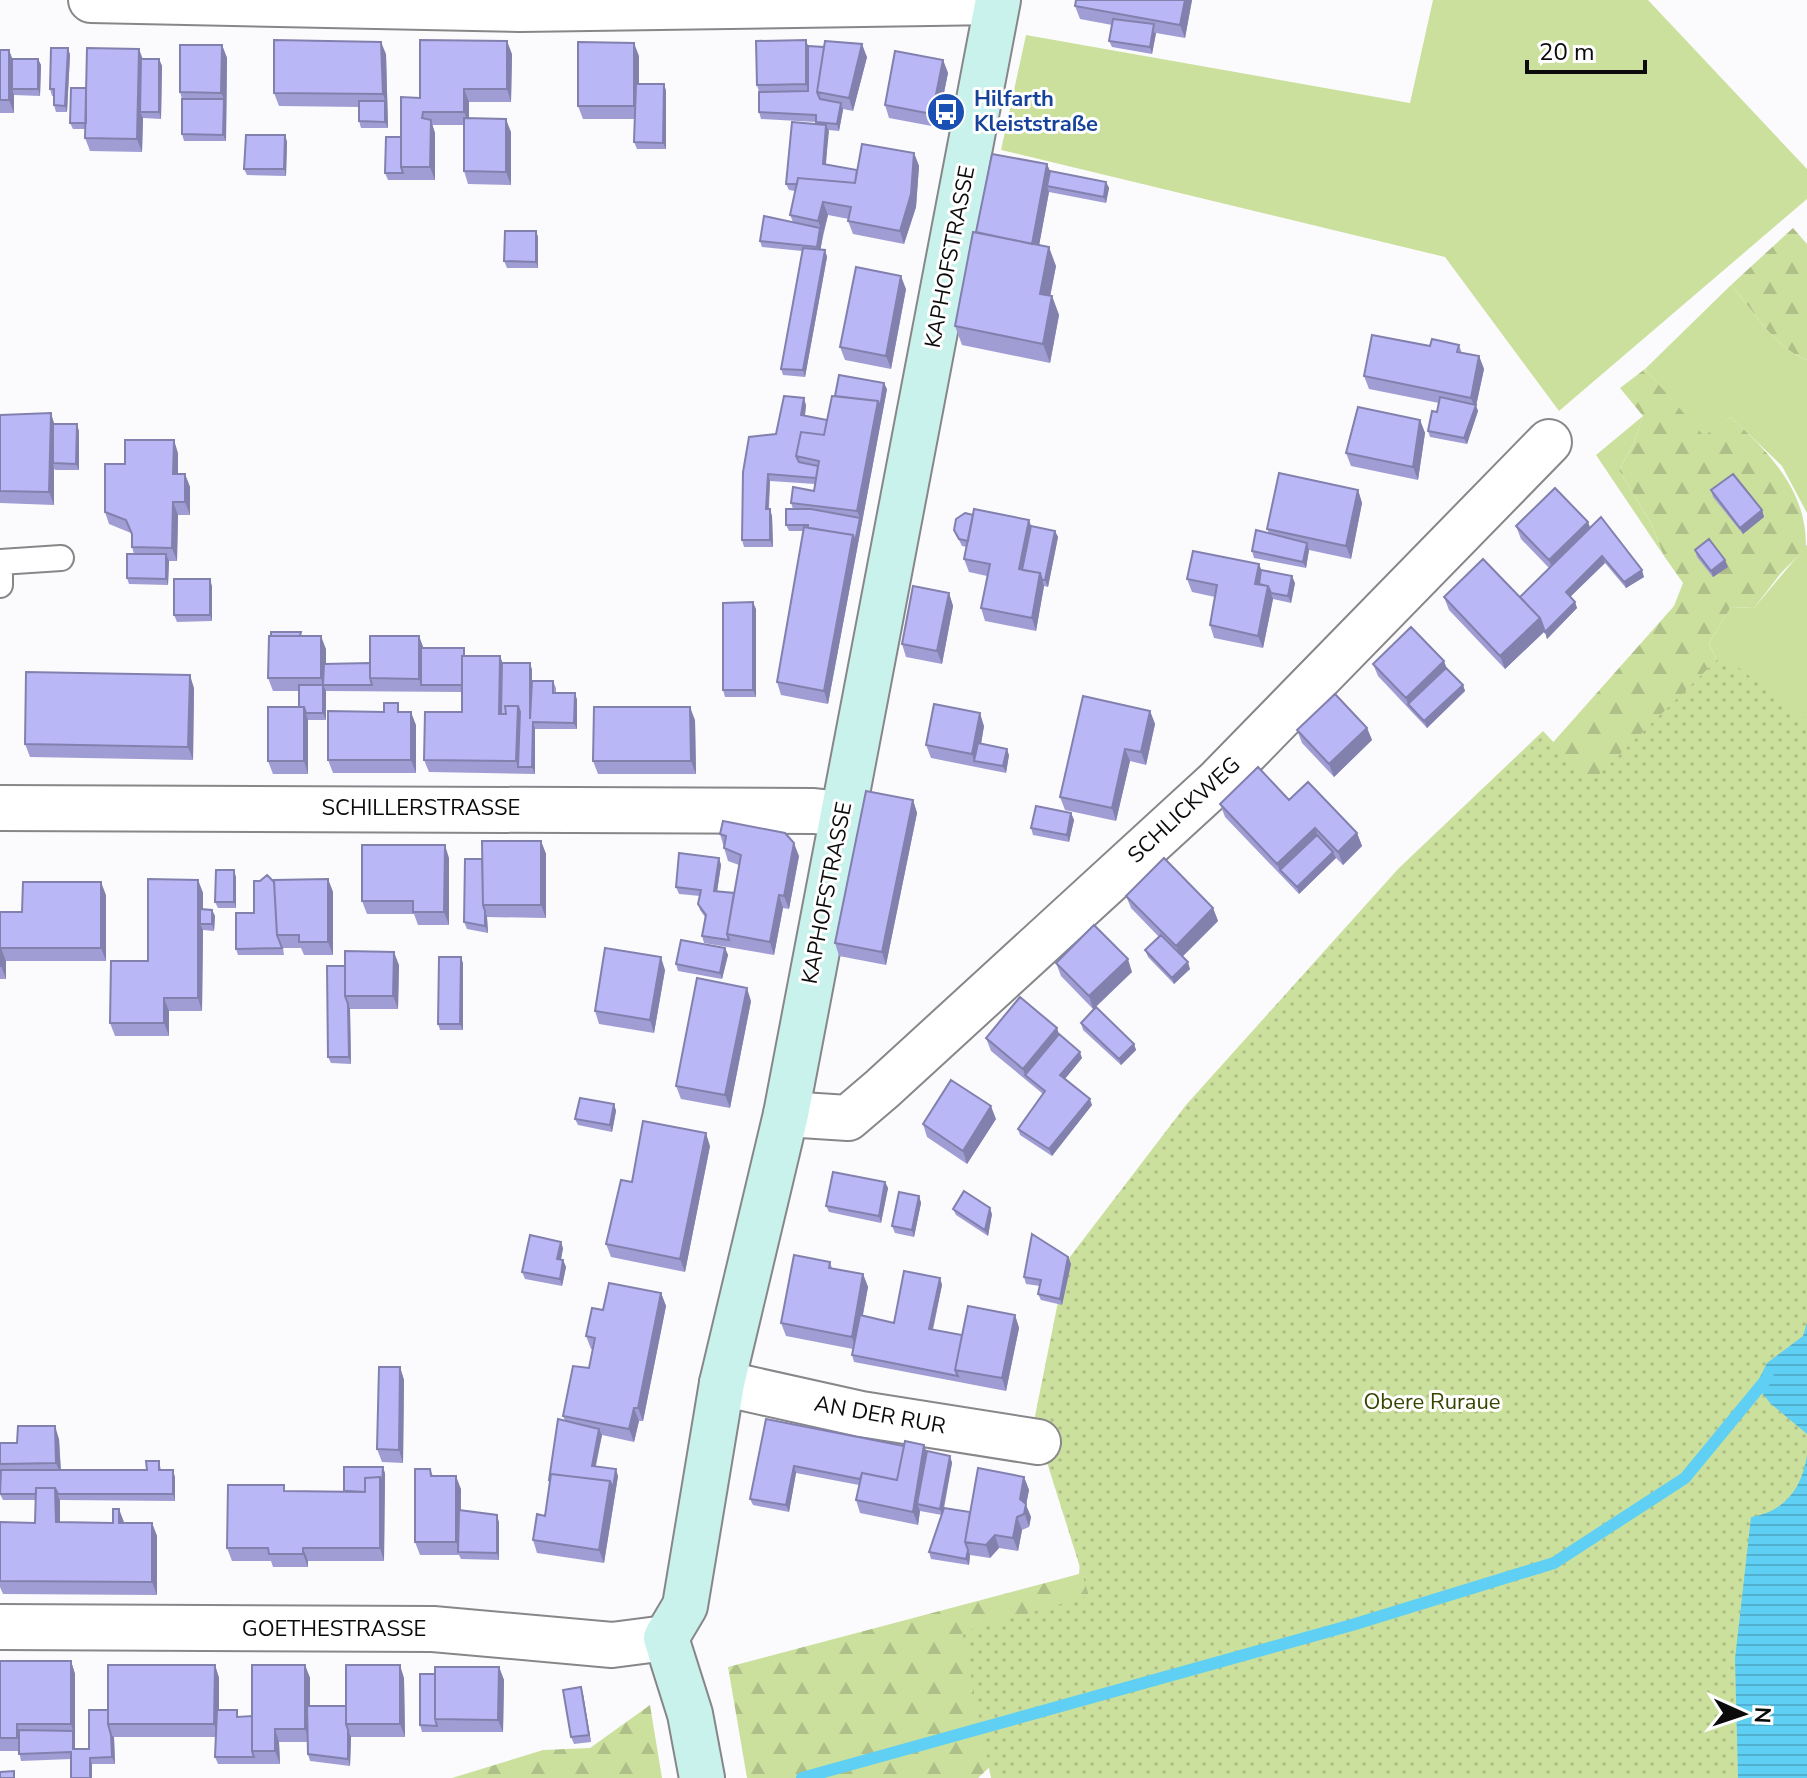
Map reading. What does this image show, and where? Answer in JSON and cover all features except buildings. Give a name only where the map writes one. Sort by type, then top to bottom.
[{"type":"main road","name":"KAPHOFSTRASSE","points":[[666,1638],[685,1606],[722,1383],[786,1114],[998,1]]},
{"type":"main road","points":[[666,1638],[690,1714],[702,1778]]},
{"type":"street","points":[[91,0],[519,4],[998,1]]},
{"type":"street","name":"SCHLICKWEG","points":[[786,1114],[848,1118],[882,1089],[1217,782],[1549,442]]},
{"type":"street","name":"SCHILLERSTRASSE","points":[[0,808],[613,808],[841,814]]},
{"type":"street","name":"AN DER RUR","points":[[722,1383],[861,1414],[1038,1442]]},
{"type":"street","name":"GOETHESTRASSE","points":[[0,1627],[433,1629],[612,1645],[666,1638]]},
{"type":"lane","points":[[0,585],[0,562],[61,558]]},
{"type":"green space","points":[[1433,0],[1648,0],[1807,169],[1807,199],[1559,411],[1445,257],[1001,150],[1026,35],[1410,103]]},
{"type":"green space","points":[[1793,228],[1807,244],[1807,360],[1794,354],[1774,337],[1731,285]]},
{"type":"green space","points":[[1731,285],[1774,337],[1794,354],[1807,360],[1807,513],[1782,466],[1731,417],[1704,437],[1645,369]]},
{"type":"green space","points":[[1645,369],[1704,436],[1731,417],[1772,459],[1784,475],[1800,508],[1806,548],[1781,573],[1754,608],[1731,607],[1709,643],[1723,674],[997,1760],[978,1778],[747,1778],[728,1667],[1079,1574],[1107,1245],[1674,606],[1683,583],[1664,556],[1651,523],[1619,470],[1634,443],[1643,416],[1620,388]]},
{"type":"green space","points":[[1643,416],[1634,443],[1619,470],[1651,523],[1664,556],[1596,455]]},
{"type":"green space","points":[[1807,545],[1807,752],[1723,674],[1709,643],[1731,607],[1754,608]]},
{"type":"green space","name":"Obere Ruraue","points":[[1722,655],[1807,720],[1807,1778],[991,1778],[962,1632],[1089,1596],[1034,1421],[1066,1262],[1186,1105],[1398,869],[1543,731],[1591,782]]},
{"type":"green space","points":[[650,1705],[662,1778],[452,1778],[543,1750],[590,1748]]},
{"type":"water","points":[[1807,1323],[1807,1434],[1770,1403],[1756,1385],[1767,1363],[1803,1336]]},
{"type":"water","points":[[1807,1455],[1807,1778],[1738,1778],[1735,1659],[1751,1517],[1773,1510],[1790,1497],[1801,1478]]},
{"type":"waterway","points":[[802,1778],[1352,1625],[1554,1563],[1685,1478],[1768,1377]]},
{"type":"place","name":"Hilfarth Kleiststraße","points":[[946,112]]}]
